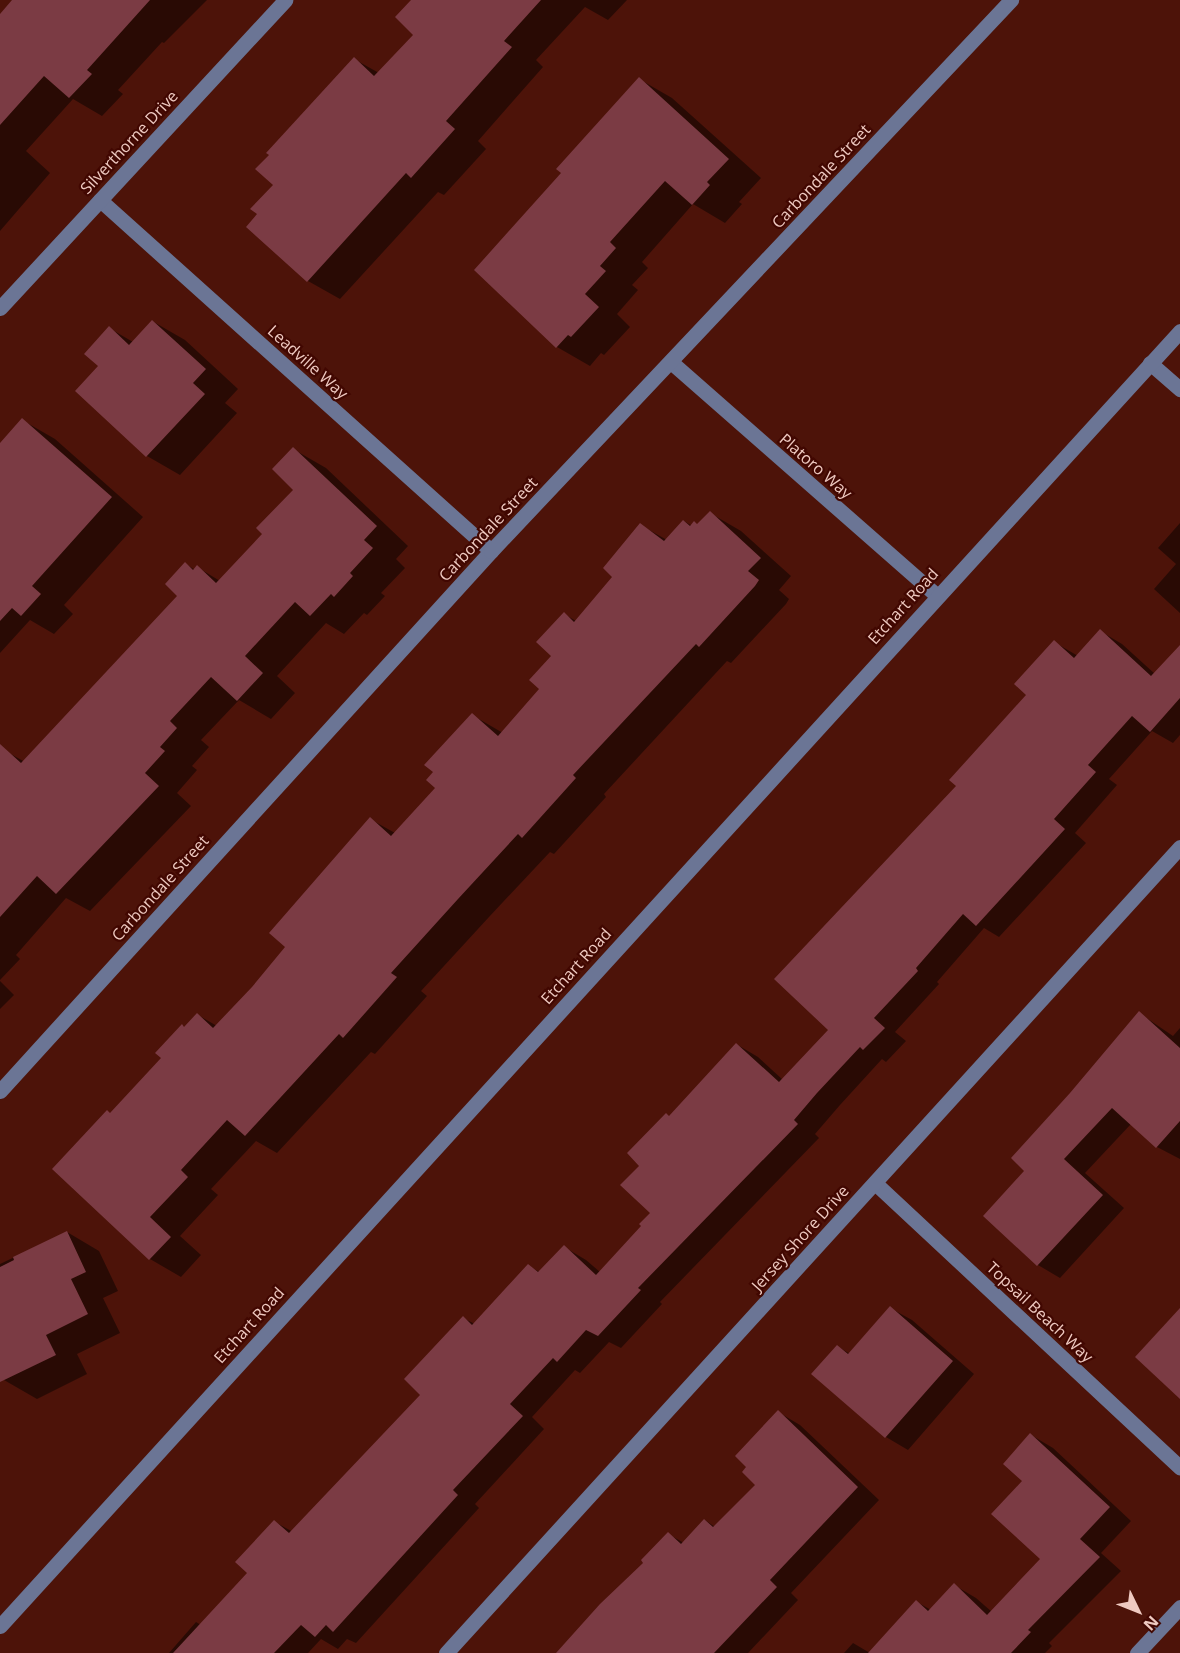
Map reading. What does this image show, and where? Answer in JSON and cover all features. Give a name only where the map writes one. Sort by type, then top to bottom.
[{"type":"street","name":"Silverthorne Drive","points":[[0,308],[285,0]]},
{"type":"street","name":"Carbondale Street","points":[[0,1091],[491,551],[1011,0]]},
{"type":"street","name":"Leadville Way","points":[[100,200],[491,551]]},
{"type":"street","name":"Etchart Road","points":[[0,1626],[1180,331]]},
{"type":"street","name":"Platoro Way","points":[[671,362],[937,596]]},
{"type":"street","points":[[1150,363],[1180,389]]},
{"type":"street","name":"Jersey Shore Drive","points":[[446,1653],[1180,847]]},
{"type":"street","name":"Topsail Beach Way","points":[[875,1183],[1180,1467]]},
{"type":"street","points":[[1137,1653],[1180,1607]]},
{"type":"building","points":[[12,0],[150,0],[87,70],[92,74],[69,98],[44,76],[0,125],[0,14]]},
{"type":"building","points":[[411,0],[541,0],[504,41],[512,47],[446,121],[455,129],[411,178],[406,173],[307,282],[246,227],[257,214],[250,209],[273,185],[255,169],[269,155],[266,153],[354,57],[374,76],[413,35],[395,17]]},
{"type":"building","points":[[639,77],[729,159],[707,182],[710,185],[692,205],[665,181],[610,242],[616,248],[600,266],[606,271],[585,294],[599,307],[571,337],[568,335],[556,348],[474,270],[561,173],[556,169]]},
{"type":"building","points":[[152,320],[206,369],[193,383],[205,394],[146,457],[75,391],[98,366],[84,354],[109,326],[129,345]]},
{"type":"building","points":[[22,418],[112,497],[32,586],[41,594],[21,616],[12,608],[0,621],[0,443]]},
{"type":"building","points":[[293,447],[377,526],[364,540],[373,548],[350,573],[353,576],[334,597],[331,594],[310,616],[295,602],[245,656],[263,673],[237,701],[211,677],[170,721],[177,728],[160,747],[165,751],[145,773],[159,786],[56,894],[37,876],[0,917],[0,744],[21,763],[177,596],[165,584],[185,562],[193,570],[197,565],[216,583],[262,534],[256,528],[293,490],[272,469]]},
{"type":"building","points":[[710,511],[761,558],[748,571],[759,580],[755,586],[699,647],[696,644],[573,775],[576,778],[522,838],[518,834],[458,899],[391,973],[397,977],[343,1038],[339,1034],[245,1136],[227,1120],[181,1170],[188,1177],[150,1217],[171,1237],[149,1260],[52,1169],[107,1110],[110,1113],[161,1058],[155,1053],[182,1024],[184,1027],[197,1013],[213,1028],[252,987],[285,947],[269,933],[370,817],[391,836],[435,788],[426,780],[433,772],[424,765],[472,713],[498,736],[539,689],[529,680],[551,656],[536,642],[564,612],[574,622],[612,577],[603,568],[640,523],[664,541],[683,520],[690,526],[694,521],[697,524]]},
{"type":"building","points":[[1100,629],[1151,676],[1180,645],[1180,698],[1150,732],[1132,716],[1088,765],[1096,772],[1054,819],[1065,829],[976,926],[963,914],[916,968],[918,971],[874,1018],[885,1028],[863,1050],[860,1047],[817,1093],[794,1120],[798,1124],[638,1288],[641,1290],[598,1336],[586,1330],[557,1362],[553,1358],[510,1404],[523,1416],[453,1490],[458,1495],[333,1632],[326,1625],[315,1637],[301,1625],[274,1653],[173,1653],[247,1573],[235,1562],[274,1520],[289,1533],[420,1395],[404,1379],[463,1316],[472,1325],[528,1264],[538,1272],[564,1245],[596,1275],[650,1213],[620,1185],[639,1166],[627,1153],[666,1113],[669,1116],[736,1043],[779,1082],[828,1030],[774,979],[956,786],[949,780],[1026,695],[1014,684],[1054,640],[1074,658]]},
{"type":"building","points":[[1139,1011],[1180,1048],[1180,1121],[1156,1148],[1112,1108],[1064,1159],[1103,1195],[1037,1266],[983,1216],[1024,1171],[1011,1158],[1070,1093]]},
{"type":"building","points":[[67,1231],[86,1272],[71,1279],[88,1314],[46,1335],[56,1355],[0,1382],[0,1267],[14,1260],[13,1257]]},
{"type":"building","points":[[890,1306],[953,1361],[885,1438],[811,1374],[837,1345],[848,1354]]},
{"type":"building","points":[[1180,1308],[1180,1399],[1135,1357]]},
{"type":"building","points":[[778,1410],[858,1487],[770,1580],[777,1587],[714,1653],[556,1653],[600,1604],[643,1563],[641,1560],[668,1532],[681,1544],[704,1519],[713,1527],[755,1485],[742,1472],[746,1467],[735,1456]]},
{"type":"building","points":[[1030,1433],[1110,1507],[1080,1539],[1100,1557],[1028,1630],[1031,1632],[1011,1653],[868,1653],[916,1600],[928,1611],[954,1583],[987,1615],[1040,1559],[991,1514],[1022,1481],[1003,1464]]}]
